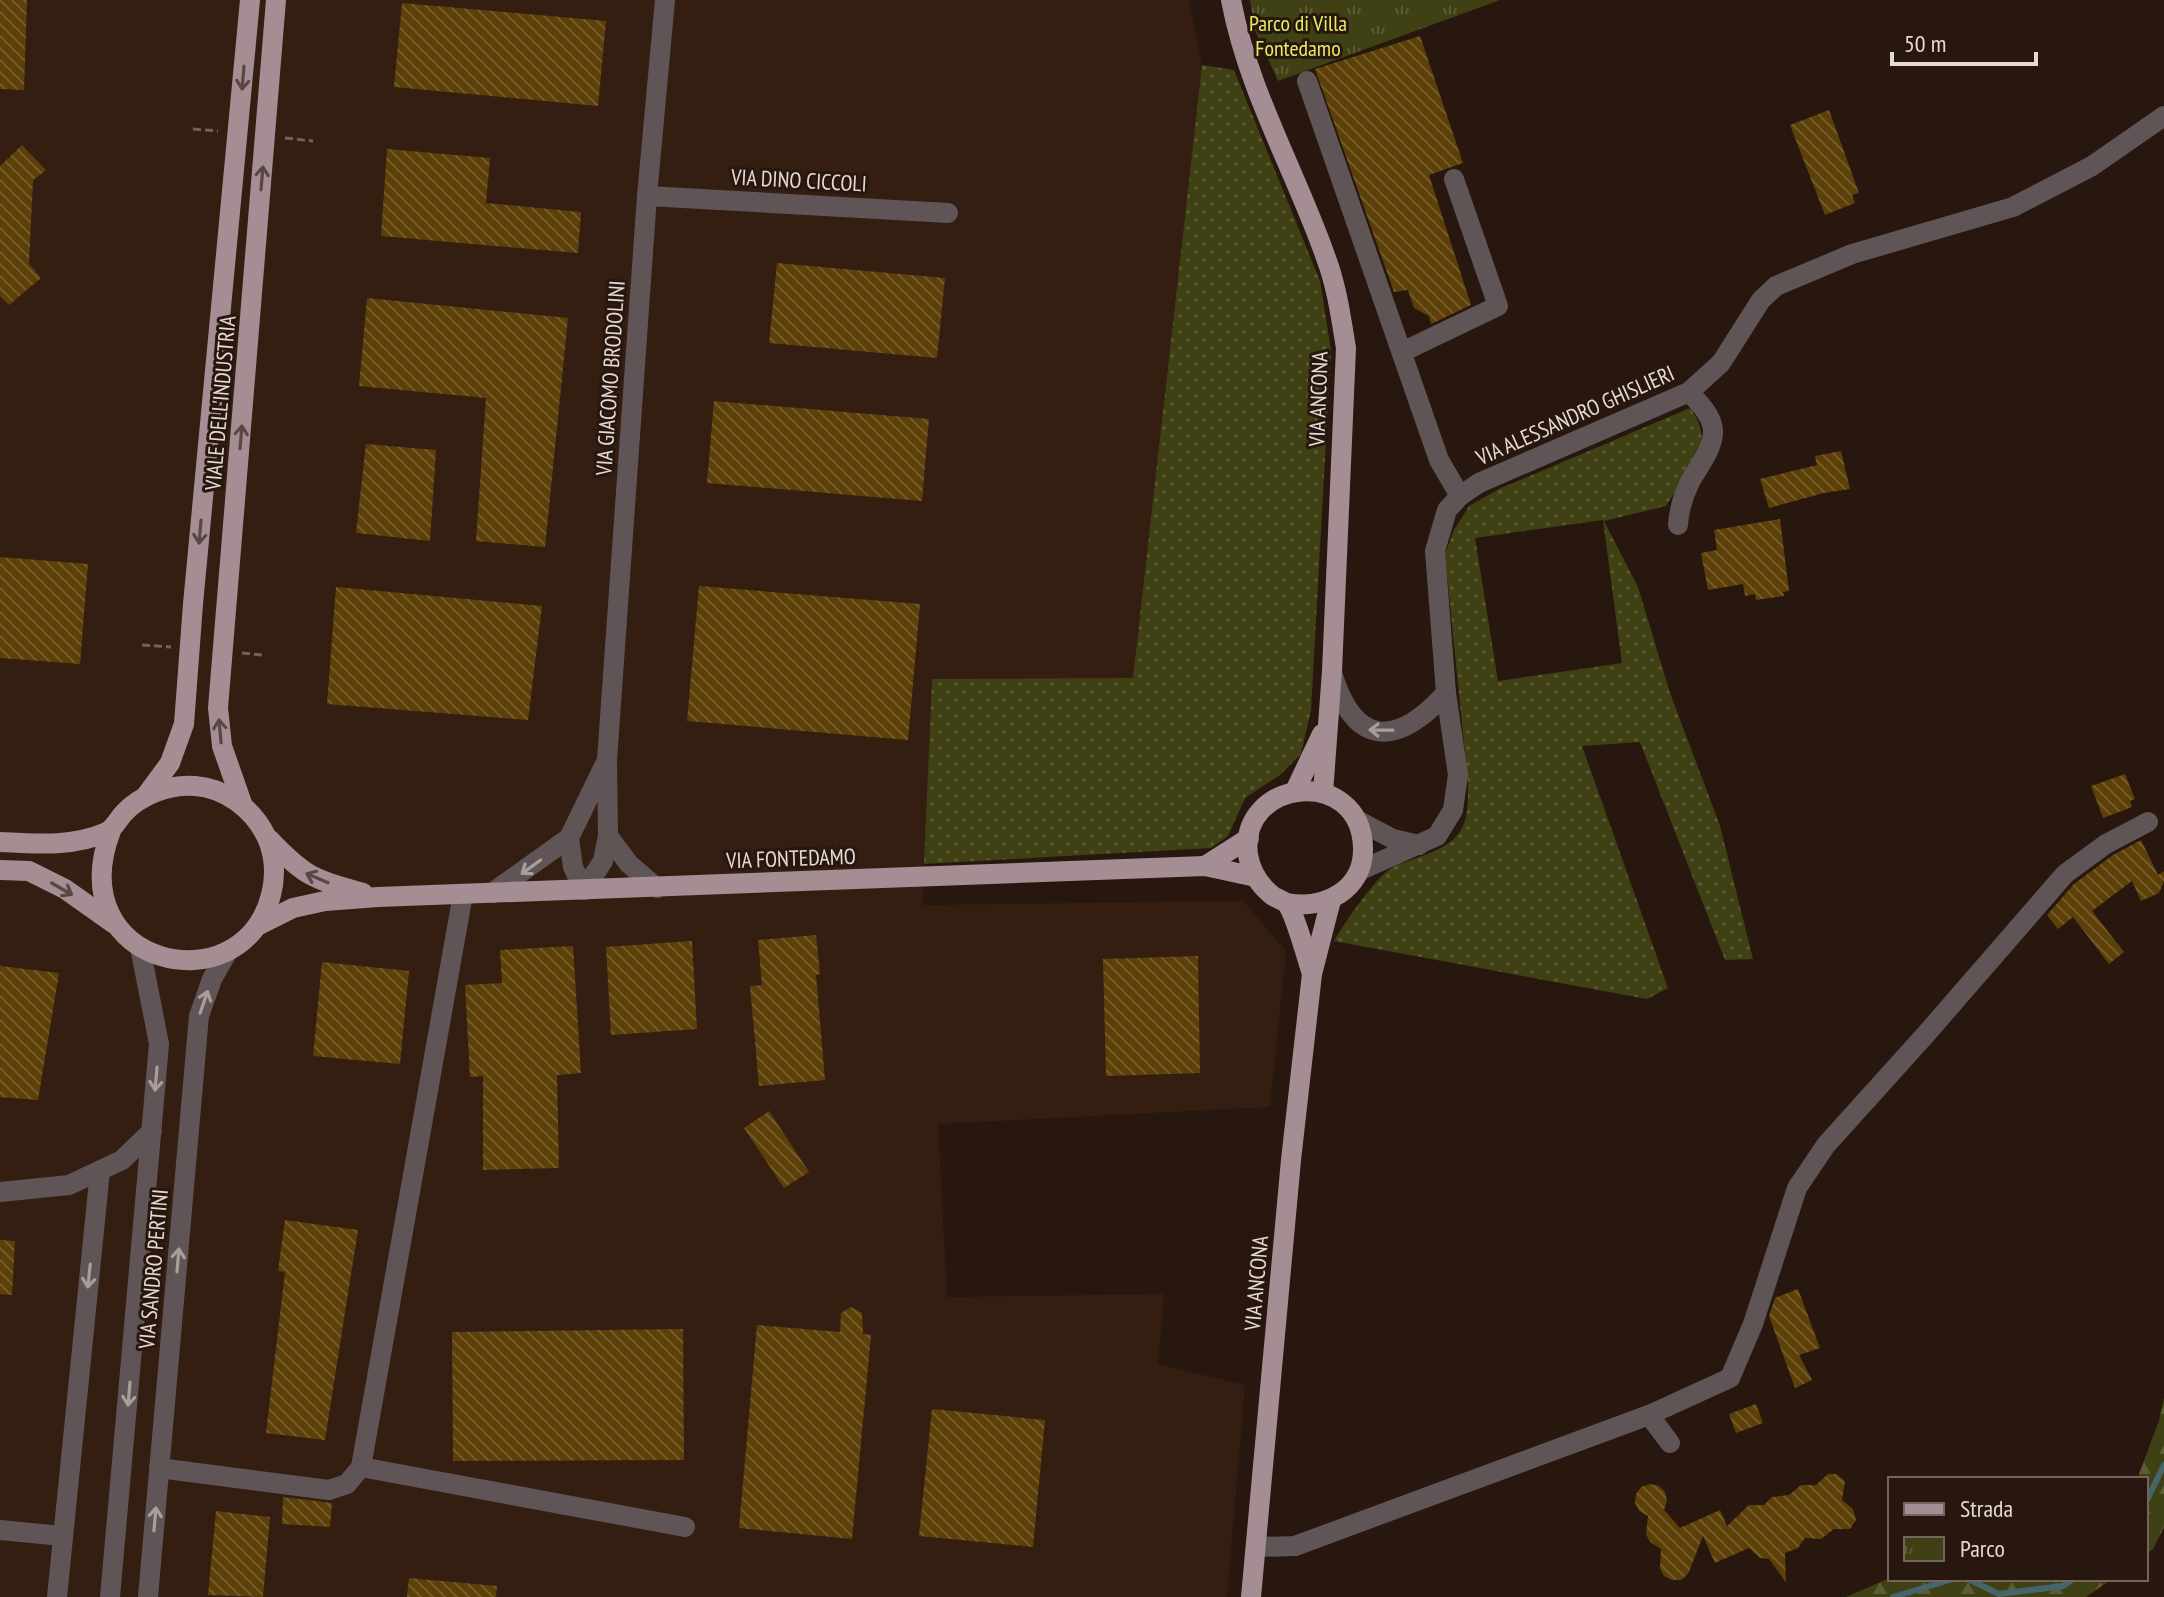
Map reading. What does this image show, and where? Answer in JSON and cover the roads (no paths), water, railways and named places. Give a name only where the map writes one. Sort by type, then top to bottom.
[{"type":"main road","name":"VIALE DELL'INDUSTRIA","points":[[145,797],[170,763],[184,724],[250,0]]},
{"type":"main road","name":"VIALE DELL'INDUSTRIA","points":[[243,806],[222,746],[218,708],[276,0]]},
{"type":"main road","name":"VIA ANCONA","points":[[1231,0],[1237,34],[1257,90],[1327,259],[1340,306],[1346,348],[1332,671],[1323,793]]},
{"type":"main road","name":"VIA ANCONA","points":[[1295,791],[1327,723]]},
{"type":"main road","name":"VIA FONTEDAMO","points":[[117,926],[105,904],[99,880],[102,854],[111,831],[126,811],[145,797],[169,788],[195,786],[220,792],[243,806],[298,870],[316,880],[378,897]]},
{"type":"main road","points":[[1331,900],[1302,906],[1287,903],[1275,897],[1256,877],[1248,852],[1249,838],[1253,825],[1270,803],[1295,791],[1323,793],[1343,803],[1357,820],[1363,837],[1359,871]]},
{"type":"main road","points":[[0,842],[67,844],[111,831]]},
{"type":"main road","name":"VIA FONTEDAMO","points":[[0,870],[29,871],[65,889],[117,926],[140,947],[161,957],[183,961],[206,959],[228,951],[244,940],[257,926],[268,906],[274,883],[274,860],[268,838]]},
{"type":"main road","points":[[1205,866],[1249,838]]},
{"type":"main road","name":"VIA FONTEDAMO","points":[[257,926],[293,908],[325,901],[378,897],[1205,866],[1256,877]]},
{"type":"main road","name":"VIA ANCONA","points":[[1251,1597],[1291,1160],[1312,974],[1331,900],[1343,893],[1359,871]]},
{"type":"main road","name":"VIA ANCONA","points":[[1287,903],[1312,974]]},
{"type":"street","name":"VIA GIACOMO BRODOLINI","points":[[584,890],[603,861],[608,836],[607,760],[647,196],[665,0]]},
{"type":"street","points":[[1307,81],[1439,460],[1460,496],[1447,510],[1435,551],[1446,693],[1458,775],[1453,810],[1437,836],[1359,871]]},
{"type":"street","name":"VIA ALESSANDRO GHISLIERI","points":[[1460,496],[1479,483],[1689,392],[1721,363],[1761,300],[1776,286],[1852,254],[2013,207],[2092,166],[2164,116]]},
{"type":"street","points":[[1402,352],[1498,306],[1454,179]]},
{"type":"street","name":"VIA DINO CICCOLI","points":[[647,196],[948,213]]},
{"type":"street","points":[[1678,525],[1680,507],[1706,454],[1713,430],[1705,410],[1689,392]]},
{"type":"street","points":[[1332,671],[1349,712],[1368,730],[1386,732],[1405,728],[1427,713],[1446,693]]},
{"type":"street","name":"VIA GIACOMO BRODOLINI","points":[[492,893],[569,838],[607,760]]},
{"type":"street","points":[[1357,820],[1393,839],[1419,845]]},
{"type":"street","points":[[1256,1547],[1295,1546],[1649,1415],[1730,1378],[1753,1324],[1797,1188],[1826,1145],[2065,874],[2106,844],[2148,822]]},
{"type":"street","points":[[608,836],[629,864],[657,888]]},
{"type":"street","points":[[569,838],[573,867],[584,890]]},
{"type":"street","points":[[159,1468],[329,1490],[347,1484],[361,1467],[463,894]]},
{"type":"street","name":"VIA SANDRO PERTINI","points":[[110,1597],[159,1044],[140,947]]},
{"type":"street","name":"VIA SANDRO PERTINI","points":[[148,1597],[199,1016],[212,979],[228,951]]},
{"type":"street","points":[[0,1192],[69,1185],[122,1160],[152,1131]]},
{"type":"street","points":[[57,1597],[100,1171]]},
{"type":"street","points":[[1649,1415],[1670,1443]]},
{"type":"street","points":[[361,1467],[685,1527]]},
{"type":"street","points":[[0,1530],[62,1536]]},
{"type":"waterway","points":[[2148,1498],[2164,1465]]},
{"type":"waterway","points":[[1893,1597],[1946,1581]]},
{"type":"waterway","points":[[1972,1581],[1999,1594],[2063,1586],[2070,1581]]},
{"type":"park label","name":"Parco di Villa Fontedamo","points":[[1298,36]]}]
